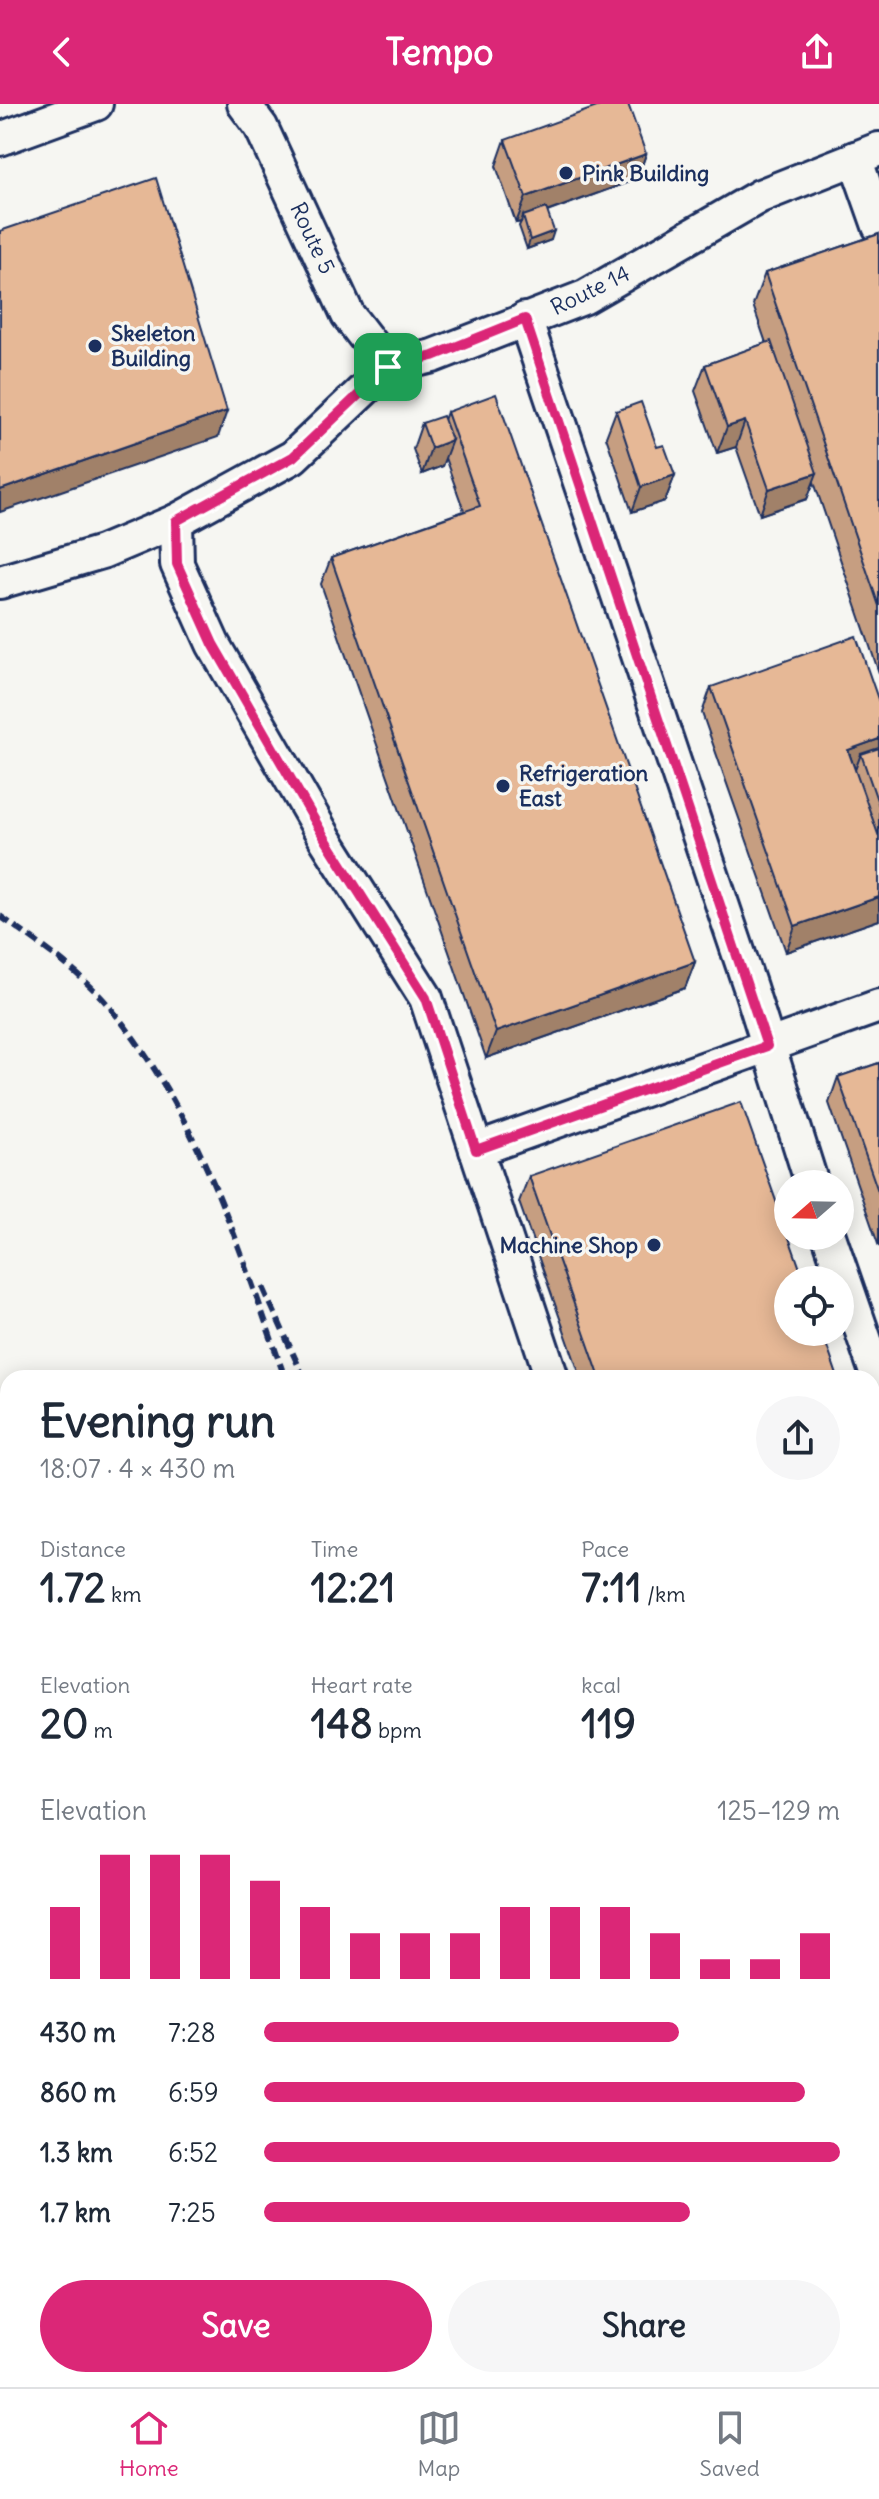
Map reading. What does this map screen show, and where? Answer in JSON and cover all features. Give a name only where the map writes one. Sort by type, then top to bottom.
[{"type":"street","points":[[0,139],[96,104]]},
{"type":"street","name":"Route 5","points":[[244,104],[261,127],[348,315],[388,367]]},
{"type":"street","points":[[867,154],[879,226]]},
{"type":"street","name":"Route 14","points":[[0,582],[102,552],[176,521],[293,457],[388,367],[433,356],[585,297],[760,196],[867,154]]},
{"type":"street","points":[[525,319],[807,1170]]},
{"type":"street","points":[[176,521],[177,564],[213,644],[326,840],[426,998],[549,1370]]},
{"type":"street","points":[[476,1150],[879,1006]]},
{"type":"street","points":[[834,1250],[875,1370]]},
{"type":"building","points":[[605,104],[628,104],[646,154],[526,197],[505,140]]},
{"type":"building","name":"Skeleton Building","points":[[156,178],[227,411],[0,490],[0,231]]},
{"type":"building","points":[[546,208],[554,231],[530,240],[523,216]]},
{"type":"building","points":[[879,234],[879,606],[765,273]]},
{"type":"building","points":[[771,341],[817,473],[769,489],[745,421],[727,427],[705,365]]},
{"type":"building","name":"Refrigeration East","points":[[496,394],[695,962],[496,1032],[331,558],[480,506],[447,412]]},
{"type":"building","points":[[641,402],[657,447],[664,445],[675,475],[641,487],[616,411]]},
{"type":"building","points":[[443,416],[452,440],[431,448],[422,423]]},
{"type":"building","points":[[856,636],[879,702],[879,739],[848,750],[879,837],[879,897],[795,926],[711,687]]},
{"type":"building","points":[[879,748],[879,806],[861,754]]},
{"type":"building","points":[[879,1063],[879,1194],[838,1077]]},
{"type":"building","name":"Machine Shop","points":[[741,1102],[774,1195],[774,1250],[793,1250],[799,1266],[774,1266],[774,1346],[827,1346],[835,1370],[597,1370],[529,1176]]},
{"type":"railway","points":[[0,916],[57,958],[96,992],[140,1047],[168,1091],[192,1136],[233,1231],[282,1370]]},
{"type":"railway","points":[[263,1287],[300,1370]]},
{"type":"place","name":"Pink Building","points":[[566,173]]},
{"type":"place","name":"Skeleton Building","points":[[95,346]]},
{"type":"place","name":"Refrigeration East","points":[[503,786]]},
{"type":"place","name":"Machine Shop","points":[[654,1245]]},
{"type":"route","points":[[525,319],[750,987],[767,1046],[476,1150],[426,998],[326,840],[213,644],[177,564],[176,521],[293,457],[388,367],[433,356],[525,319]]}]
